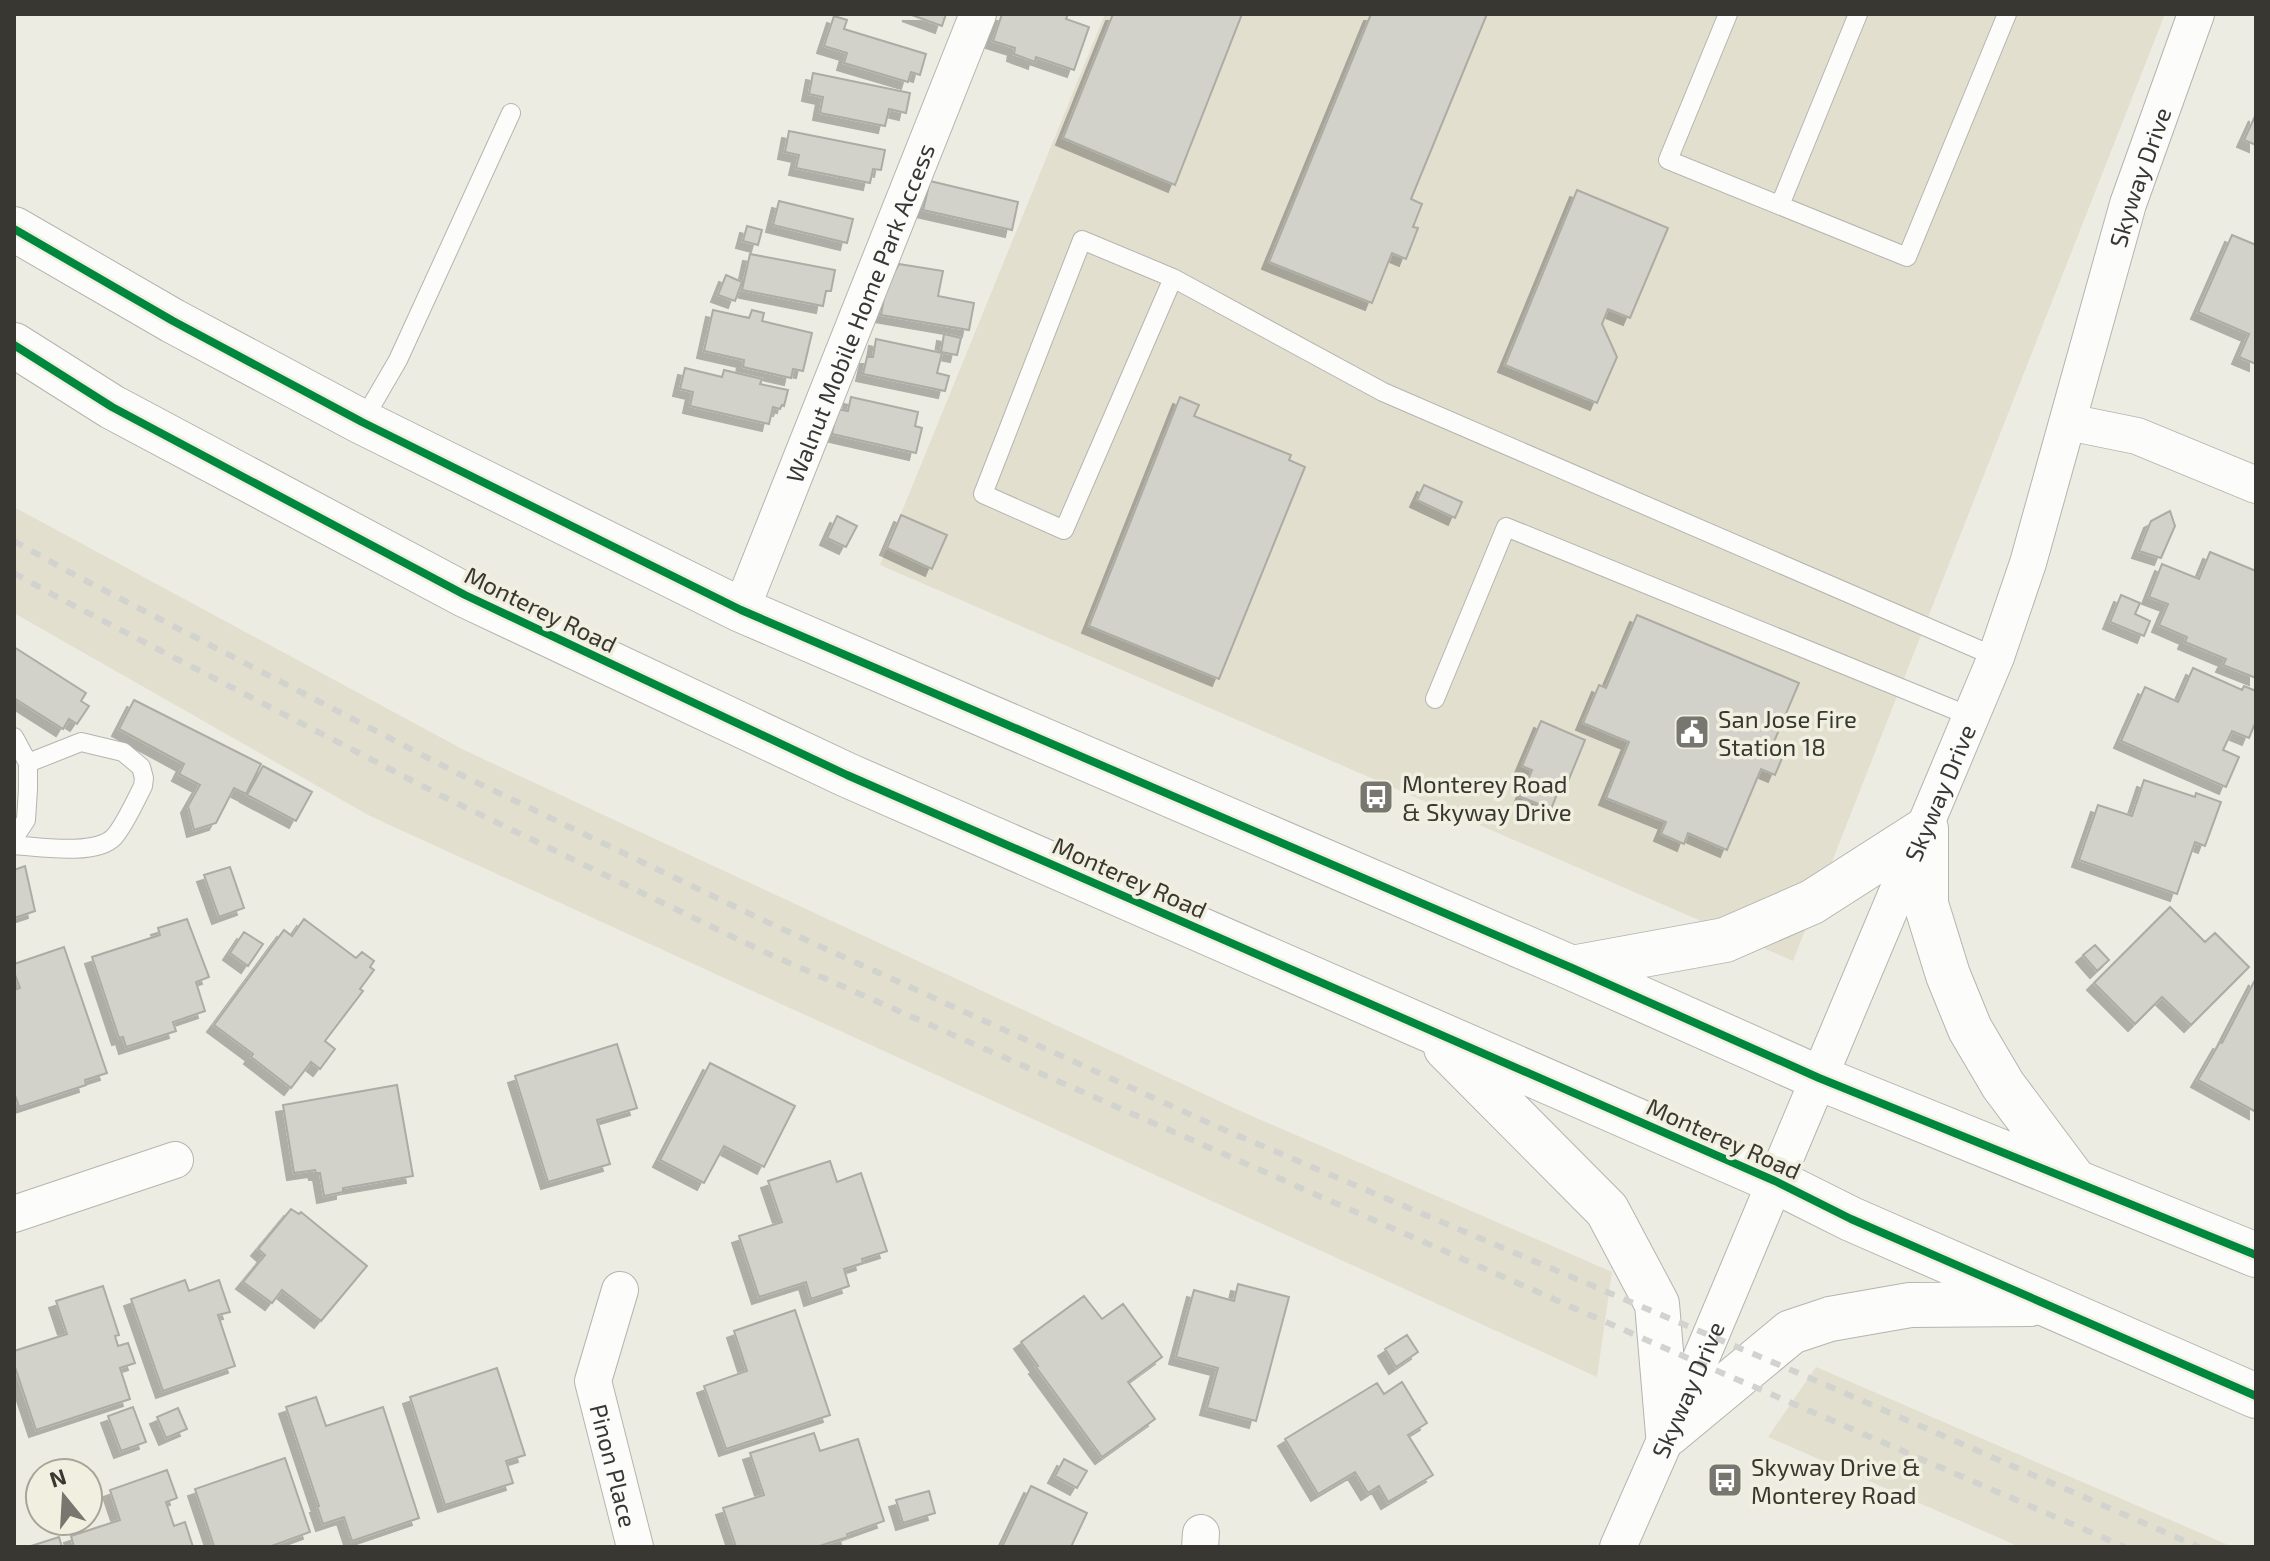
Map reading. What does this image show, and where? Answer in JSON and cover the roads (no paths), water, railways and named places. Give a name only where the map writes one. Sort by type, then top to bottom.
[{"type":"main road","points":[[14,229],[173,321],[362,422],[741,610],[1572,968],[1819,1078],[2256,1255]]},
{"type":"main road","name":"Monterey Road","points":[[14,345],[112,407],[465,595],[847,775],[1775,1181],[1851,1219],[2256,1396]]},
{"type":"main road","points":[[1572,968],[1725,940],[1812,902],[1926,829]]},
{"type":"main road","points":[[1926,829],[1926,904],[1948,975],[1970,1029],[2003,1085],[2074,1180]]},
{"type":"main road","points":[[1427,1030],[1607,1210],[1657,1304],[1668,1434]]},
{"type":"main road","points":[[1668,1434],[1791,1332],[1830,1319],[1910,1305],[2044,1304]]},
{"type":"street","name":"Walnut Mobile Home Park Access","points":[[741,610],[978,14]]},
{"type":"street","name":"Skyway Drive","points":[[1618,1547],[1926,829],[1996,657],[2028,563],[2128,204],[2196,14]]},
{"type":"street","points":[[2068,422],[2137,436],[2256,485]]},
{"type":"street","points":[[14,1214],[175,1160]]},
{"type":"street","name":"Pinon Place","points":[[620,1290],[593,1381],[635,1547]]},
{"type":"lane","points":[[1728,14],[1668,160],[1907,257],[2007,14]]},
{"type":"lane","points":[[1780,205],[1858,14]]},
{"type":"lane","points":[[362,422],[398,360],[511,113]]},
{"type":"lane","points":[[1173,278],[1064,530],[983,494],[1082,240],[1173,278],[1383,392],[1996,657]]},
{"type":"lane","points":[[1435,699],[1506,527],[1972,717]]},
{"type":"lane","points":[[14,737],[28,763],[26,820],[14,838]]},
{"type":"lane","points":[[14,845],[74,850],[105,844],[115,836],[143,786],[141,767],[123,752],[81,742],[28,763]]},
{"type":"railway","points":[[14,541],[457,773],[769,923],[1220,1128],[2199,1547]]},
{"type":"railway","points":[[14,573],[442,796],[760,950],[2125,1547]]},
{"type":"place","name":"San Jose Fire Station 18","points":[[1692,732]]},
{"type":"place","name":"Monterey Road & Skyway Drive","points":[[1376,797]]},
{"type":"place","name":"Skyway Drive & Monterey Road","points":[[1725,1480]]}]
